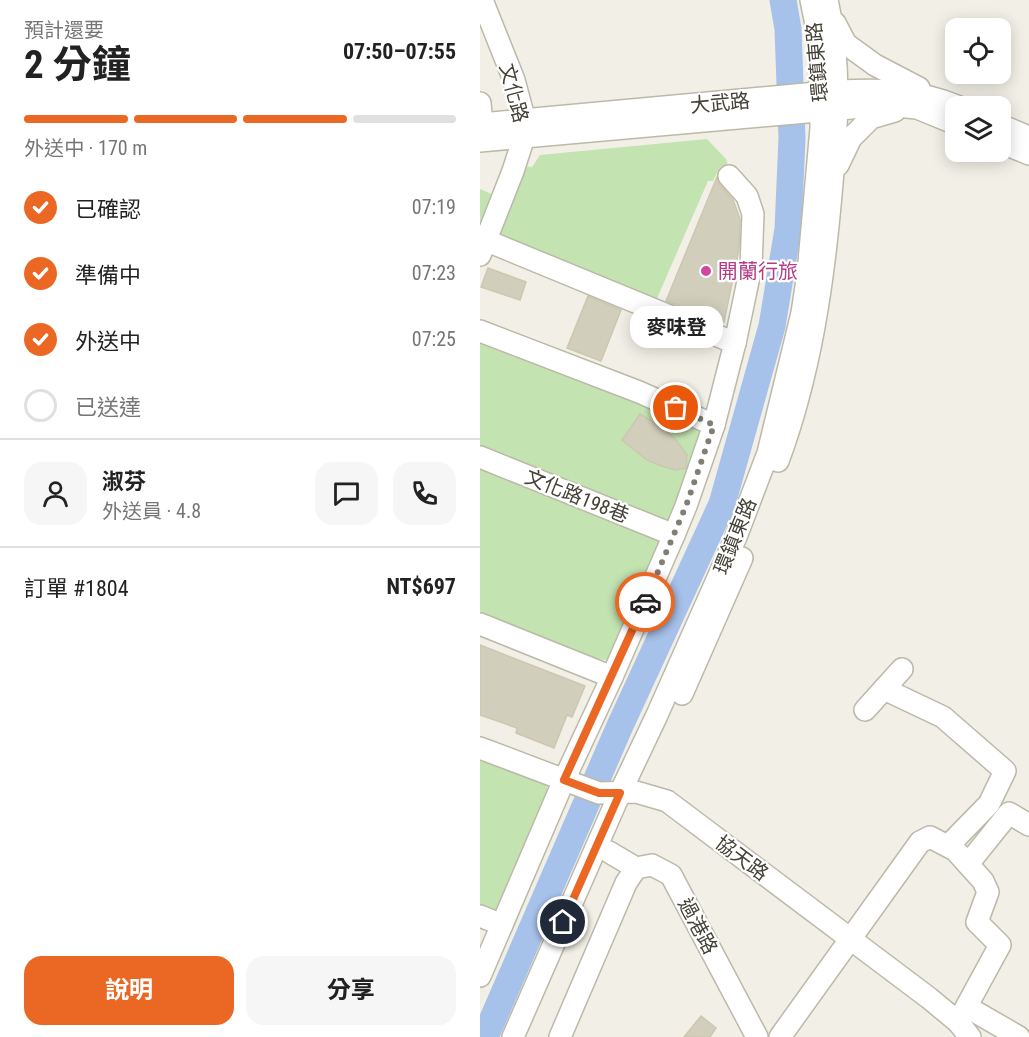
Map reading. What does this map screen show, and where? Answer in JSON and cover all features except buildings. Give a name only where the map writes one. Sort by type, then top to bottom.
[{"type":"street","name":"文化路","points":[[482,0],[514,80],[524,129],[513,171],[482,244]]},
{"type":"street","name":"環鎮東路","points":[[529,1037],[609,852],[618,793],[722,605],[748,544],[788,435],[810,352],[824,270],[833,176],[822,101],[819,39],[811,0]]},
{"type":"street","name":"環鎮東路","points":[[513,1037],[618,793],[657,715],[726,558],[768,453],[802,313],[808,273],[829,7]]},
{"type":"street","points":[[829,7],[846,44],[875,65],[945,101]]},
{"type":"street","name":"大武路","points":[[481,136],[524,129],[822,101],[873,89],[912,92],[945,102]]},
{"type":"street","name":"大武路","points":[[822,101],[917,108],[945,119]]},
{"type":"street","points":[[480,103],[481,136]]},
{"type":"street","points":[[833,176],[851,138],[871,118],[917,108]]},
{"type":"street","points":[[1011,130],[1029,137]]},
{"type":"street","points":[[1011,147],[1029,154]]},
{"type":"street","points":[[480,976],[569,782],[674,535],[714,425],[751,267],[753,214],[747,196],[729,176]]},
{"type":"street","points":[[482,244],[735,343]]},
{"type":"street","points":[[480,331],[639,392],[714,425]]},
{"type":"street","name":"文化路198巷","points":[[480,457],[674,535]]},
{"type":"street","points":[[480,624],[612,677]]},
{"type":"street","points":[[865,710],[902,669]]},
{"type":"street","points":[[884,689],[944,717],[1005,771],[989,804],[939,842]]},
{"type":"street","name":"協天路","points":[[480,748],[569,782],[667,801],[965,1022],[1019,1037]]},
{"type":"street","points":[[968,864],[1009,813],[1029,825]]},
{"type":"street","points":[[780,1037],[920,842],[939,842],[954,850],[983,881],[988,892],[977,921],[1000,945],[965,1022]]},
{"type":"street","name":"過港路","points":[[609,852],[636,868],[652,866],[671,875],[757,1037]]},
{"type":"street","points":[[560,1037],[626,883],[636,868]]},
{"type":"street","points":[[480,916],[502,925]]},
{"type":"green space","points":[[707,139],[726,159],[728,166],[720,167],[713,181],[708,181],[655,303],[502,239],[498,229],[524,166],[532,167],[540,155]]},
{"type":"green space","points":[[480,189],[498,197],[486,225],[480,223]]},
{"type":"green space","points":[[480,337],[697,421],[703,434],[671,520],[663,523],[480,452]]},
{"type":"green space","points":[[480,461],[662,538],[616,657],[605,660],[581,655],[480,619]]},
{"type":"green space","points":[[480,758],[545,783],[549,791],[495,915],[480,913]]},
{"type":"waterway","points":[[485,1037],[619,728],[722,504],[772,326],[788,229],[792,138],[788,29],[783,0]]},
{"type":"way so far","points":[[645,602],[686,506],[714,425],[676,408]]},
{"type":"place","name":"開蘭行旅","points":[[706,271]]},
{"type":"place","name":"麥味登","points":[[676,408]]},
{"type":"route","points":[[563,922],[620,793],[599,793],[564,780],[645,602]]}]
